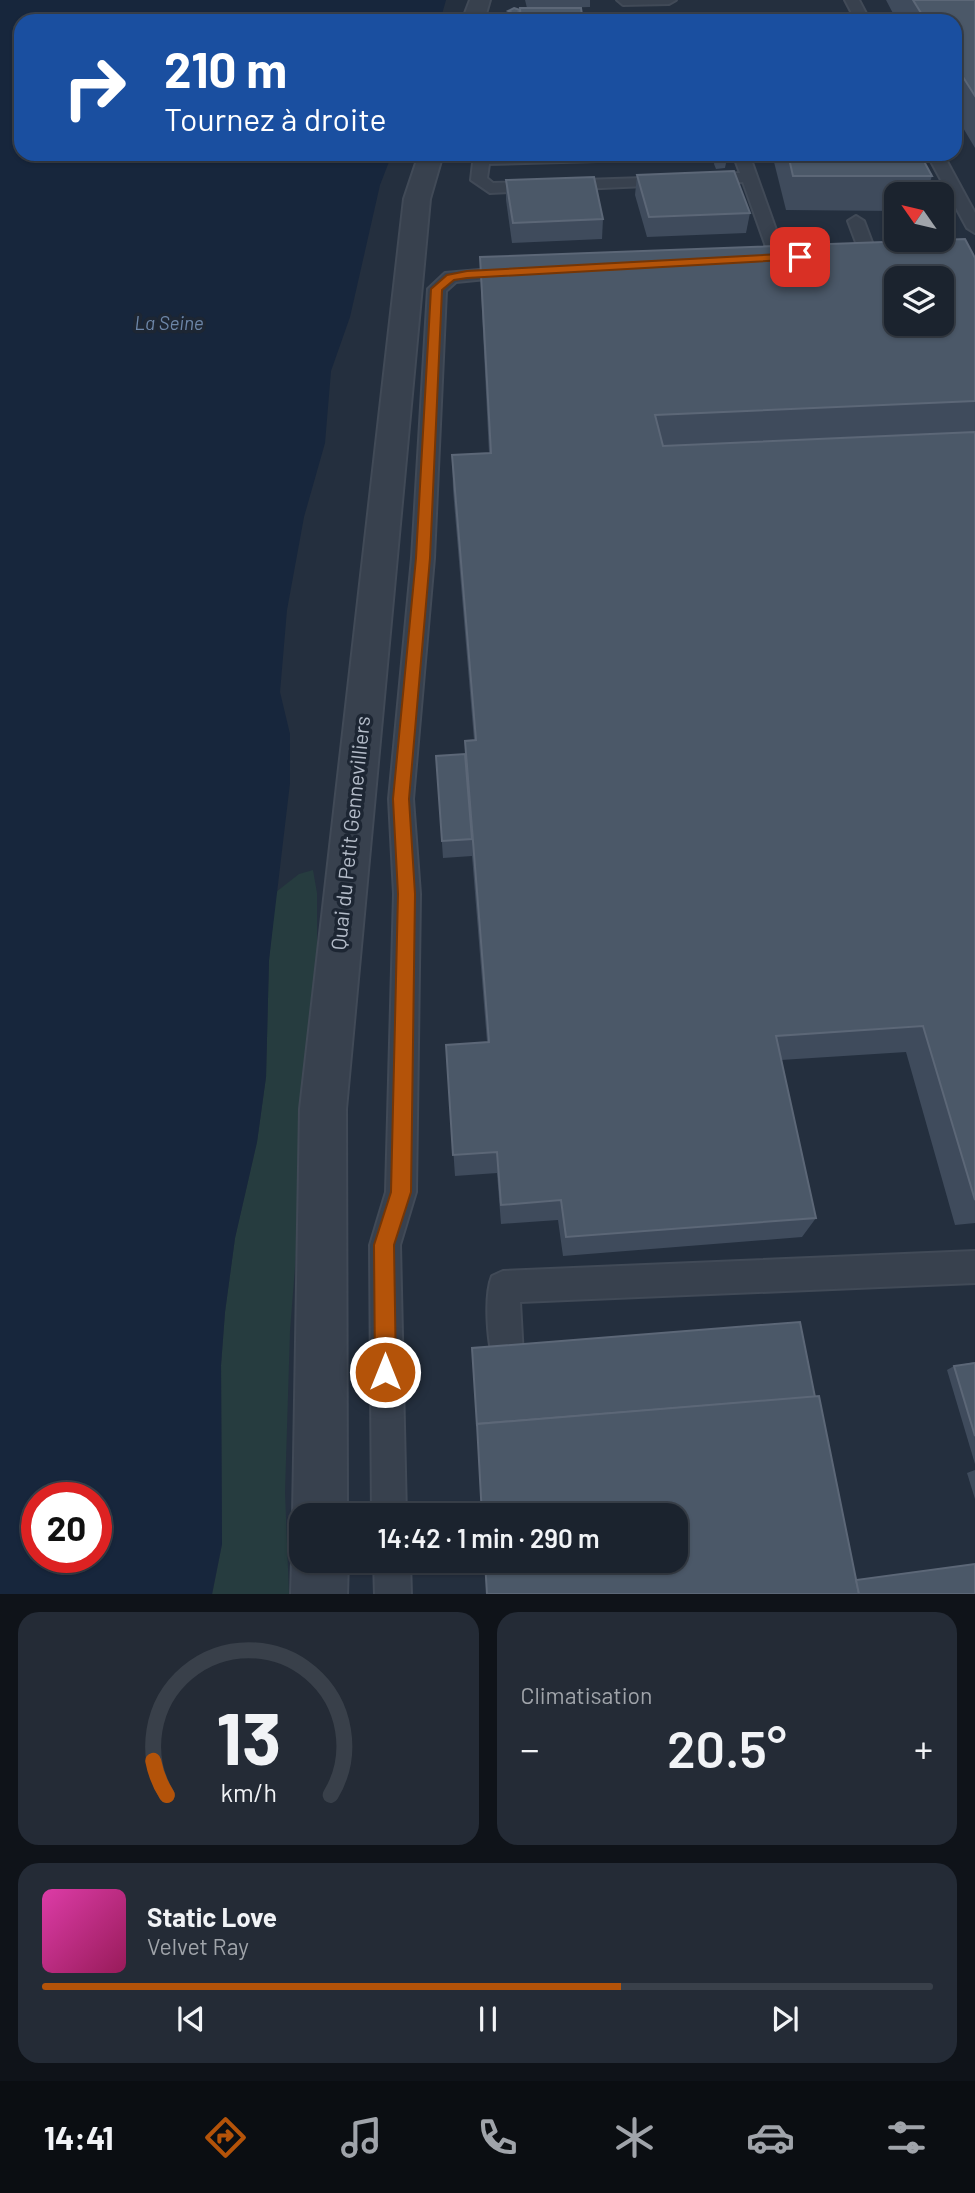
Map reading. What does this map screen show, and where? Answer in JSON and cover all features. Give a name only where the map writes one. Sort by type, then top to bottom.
[{"type":"street","name":"Quai du Petit Gennevilliers","points":[[320,1503],[323,1109],[417,199],[430,161]]},
{"type":"street","points":[[319,1594],[320,1573]]},
{"type":"lane","points":[[625,4],[669,0]]},
{"type":"lane","points":[[481,161],[479,180],[490,188],[749,177]]},
{"type":"lane","points":[[743,161],[778,258]]},
{"type":"lane","points":[[938,161],[971,241]]},
{"type":"lane","points":[[856,221],[868,253]]},
{"type":"lane","points":[[842,254],[892,252]]},
{"type":"lane","points":[[751,259],[804,256]]},
{"type":"lane","points":[[389,1503],[384,1245],[401,1192],[407,894],[401,799],[423,558],[437,289],[451,277],[467,274],[535,271]]},
{"type":"lane","points":[[507,1356],[503,1287],[975,1267]]},
{"type":"lane","points":[[392,1573],[393,1594]]},
{"type":"green space","points":[[313,870],[317,893],[317,988],[290,1331],[285,1492],[289,1594],[212,1594],[222,1544],[221,1365],[225,1312],[235,1238],[257,1142],[266,1077],[269,960],[276,892],[299,874]]},
{"type":"water","name":"La Seine","points":[[0,0],[446,0],[442,14],[14,14],[14,161],[389,161],[380,185],[350,317],[331,371],[325,443],[304,517],[287,610],[280,692],[290,734],[290,783],[269,960],[266,1077],[257,1142],[235,1238],[225,1312],[221,1365],[222,1544],[212,1594],[0,1594]]},
{"type":"building","points":[[913,0],[975,0],[975,96],[962,75],[962,14],[922,14]]},
{"type":"building","points":[[514,8],[520,12],[514,14],[508,11]]},
{"type":"building","points":[[520,8],[581,8],[582,14],[520,14]]},
{"type":"building","points":[[790,161],[924,161],[932,176],[793,176]]},
{"type":"building","points":[[734,171],[750,213],[649,217],[637,175]]},
{"type":"building","points":[[594,177],[603,219],[513,223],[506,180]]},
{"type":"building","points":[[954,239],[965,239],[975,258],[975,401],[655,415],[663,446],[975,432],[975,1200],[923,1026],[776,1036],[816,1218],[566,1237],[561,1200],[501,1205],[497,1152],[453,1155],[446,1045],[489,1042],[465,741],[476,740],[452,455],[491,453],[480,257],[884,242],[884,252],[954,252]]},
{"type":"building","points":[[465,754],[472,839],[442,841],[436,756]]},
{"type":"building","points":[[800,1322],[815,1397],[477,1426],[472,1348]]},
{"type":"building","points":[[975,1363],[975,1436],[954,1366]]},
{"type":"building","points":[[819,1396],[859,1594],[487,1594],[486,1573],[688,1573],[688,1503],[481,1503],[477,1424]]},
{"type":"building","points":[[975,1564],[975,1594],[859,1594],[856,1580]]},
{"type":"route","points":[[385,1372],[384,1245],[401,1192],[407,894],[401,799],[423,558],[437,289],[451,277],[467,274],[800,257]]}]
